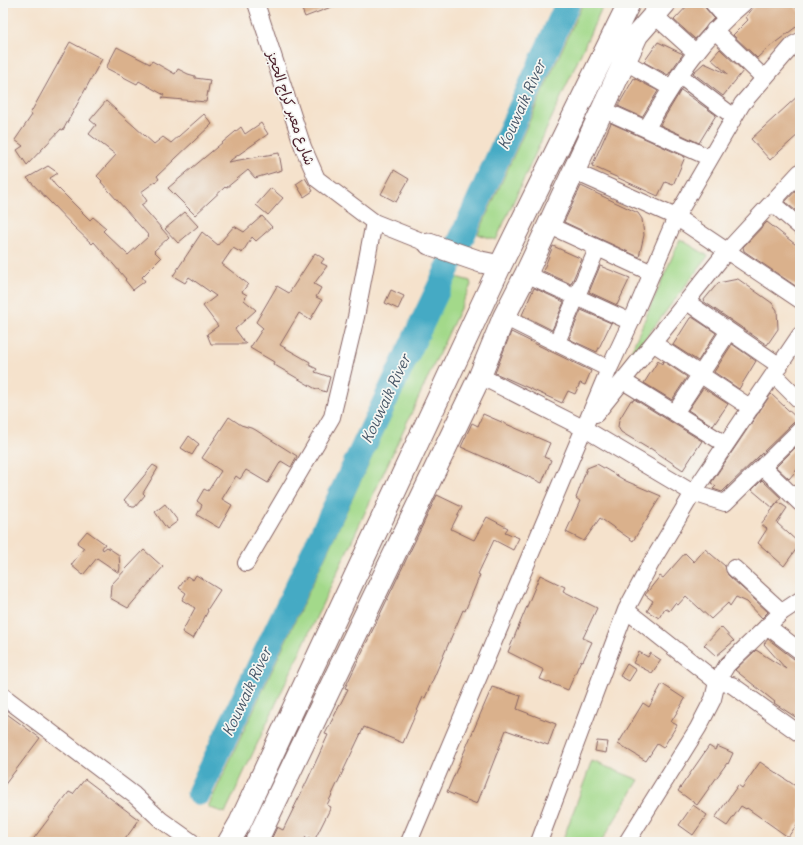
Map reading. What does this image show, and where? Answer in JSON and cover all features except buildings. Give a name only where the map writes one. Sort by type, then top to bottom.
[{"type":"main road","points":[[229,842],[247,809],[491,264],[628,3]]},
{"type":"main road","points":[[256,842],[480,376],[504,317],[526,274],[624,61],[637,35],[659,9]]},
{"type":"street","name":"شارع معبر كراج الحجز","points":[[256,3],[303,147],[316,179],[374,222],[429,244]]},
{"type":"street","points":[[713,3],[726,18]]},
{"type":"street","points":[[646,129],[695,52],[726,18],[744,3]]},
{"type":"street","points":[[659,9],[695,52]]},
{"type":"street","points":[[714,30],[764,78]]},
{"type":"street","points":[[410,842],[609,369],[676,217],[742,104],[794,44],[800,41]]},
{"type":"street","points":[[624,61],[675,82],[734,117]]},
{"type":"street","points":[[602,109],[710,158]]},
{"type":"street","points":[[573,171],[676,217],[800,300]]},
{"type":"street","points":[[585,429],[727,251],[800,172]]},
{"type":"street","points":[[772,203],[800,227]]},
{"type":"street","points":[[246,563],[332,417],[356,317],[374,222]]},
{"type":"street","points":[[548,225],[597,249],[652,273]]},
{"type":"street","points":[[429,244],[491,264]]},
{"type":"street","points":[[556,342],[597,249]]},
{"type":"street","points":[[526,274],[631,322]]},
{"type":"street","points":[[686,302],[729,331],[777,371],[800,401]]},
{"type":"street","points":[[504,317],[609,369]]},
{"type":"street","points":[[675,413],[729,331]]},
{"type":"street","points":[[539,842],[626,610],[650,565],[693,494],[725,444],[777,371],[800,335]]},
{"type":"street","points":[[653,343],[751,408]]},
{"type":"street","points":[[480,376],[585,429],[693,494],[725,503],[800,430]]},
{"type":"street","points":[[623,381],[725,444]]},
{"type":"street","points":[[763,467],[800,503]]},
{"type":"street","points":[[734,568],[782,612]]},
{"type":"street","points":[[627,842],[698,728],[713,698],[717,682],[727,665],[782,612],[800,600]]},
{"type":"street","points":[[626,610],[717,682],[732,685],[800,734]]},
{"type":"street","points":[[767,626],[800,651]]},
{"type":"street","points":[[3,696],[134,795],[160,820],[192,842]]},
{"type":"green space","points":[[583,3],[604,3],[496,240],[478,234]]},
{"type":"green space","points":[[680,239],[708,256],[625,365]]},
{"type":"green space","points":[[456,277],[470,281],[471,285],[225,813],[208,807]]},
{"type":"green space","points":[[592,761],[639,780],[601,842],[562,842]]},
{"type":"waterway","name":"Kouwaik River","points":[[199,793],[442,281],[568,3]]}]
